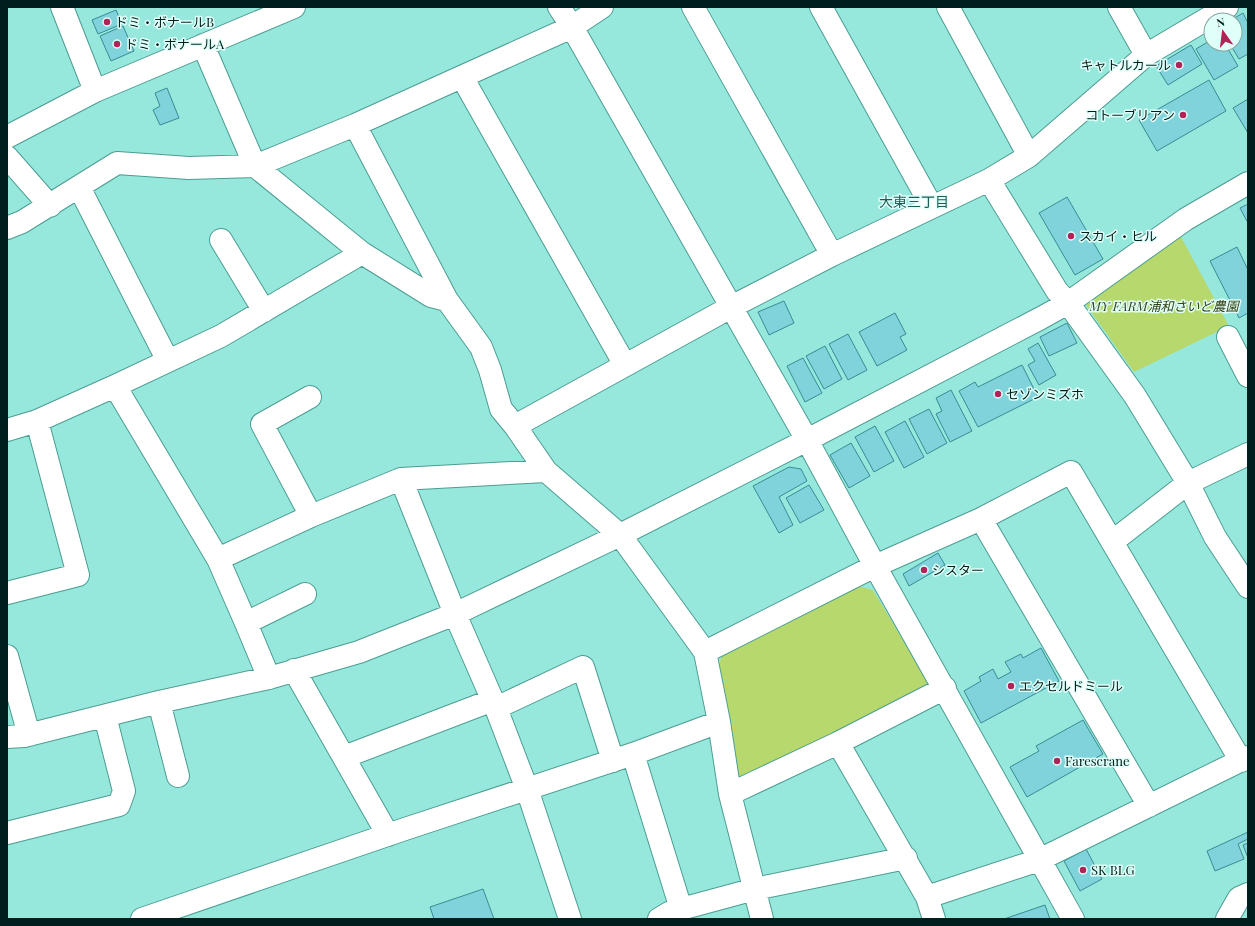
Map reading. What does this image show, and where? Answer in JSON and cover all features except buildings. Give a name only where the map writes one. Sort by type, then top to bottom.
[{"type":"street","points":[[62,7],[95,90]]},
{"type":"street","points":[[7,137],[95,90],[294,7]]},
{"type":"street","points":[[559,7],[572,27],[807,440],[875,566],[945,688],[1073,919]]},
{"type":"street","points":[[7,228],[22,222],[50,206],[117,164],[189,168],[255,166],[355,126],[572,27],[602,7]]},
{"type":"street","points":[[693,7],[832,255]]},
{"type":"street","points":[[821,7],[932,207]]},
{"type":"street","points":[[1119,7],[1146,55]]},
{"type":"street","points":[[515,426],[731,306],[832,255],[988,180],[1029,156],[1146,55],[1227,7]]},
{"type":"street","points":[[950,8],[1029,156]]},
{"type":"street","points":[[203,45],[255,166],[362,253],[431,296],[447,300]]},
{"type":"street","points":[[462,77],[625,365]]},
{"type":"street","points":[[355,126],[447,300],[481,347],[490,370],[501,409],[515,426],[546,471],[620,534],[705,652],[719,722],[730,794],[762,919]]},
{"type":"street","points":[[7,157],[50,206]]},
{"type":"street","points":[[988,180],[1057,291],[1068,303],[1135,396],[1188,483],[1215,537],[1248,586]]},
{"type":"street","points":[[7,737],[29,735],[159,702],[269,678],[360,652],[455,614],[620,534],[807,440],[1068,303],[1186,219],[1248,183]]},
{"type":"street","points":[[79,187],[168,361]]},
{"type":"street","points":[[221,240],[264,311]]},
{"type":"street","points":[[7,430],[37,421],[221,336],[362,253]]},
{"type":"street","points":[[1228,337],[1248,376]]},
{"type":"street","points":[[115,386],[218,559],[269,678]]},
{"type":"street","points":[[310,397],[262,424],[311,516]]},
{"type":"street","points":[[7,593],[78,575],[37,421]]},
{"type":"street","points":[[1112,542],[1188,483],[1248,454]]},
{"type":"street","points":[[218,559],[311,516],[401,478],[546,471]]},
{"type":"street","points":[[705,652],[875,566],[981,519],[1071,472],[1244,759],[1039,860],[927,897]]},
{"type":"street","points":[[401,478],[455,614],[495,704],[526,789],[570,919]]},
{"type":"street","points":[[981,519],[1149,806]]},
{"type":"street","points":[[246,623],[304,594]]},
{"type":"street","points":[[7,656],[29,735]]},
{"type":"street","points":[[344,757],[495,704],[583,667],[623,757],[669,915],[755,889],[906,858]]},
{"type":"street","points":[[294,670],[388,835]]},
{"type":"street","points":[[730,794],[838,743],[945,688]]},
{"type":"street","points":[[159,702],[178,776]]},
{"type":"street","points":[[7,833],[120,805],[124,791],[105,716]]},
{"type":"street","points":[[142,919],[623,757],[719,722]]},
{"type":"street","points":[[838,743],[906,858],[927,897],[934,919]]},
{"type":"street","points":[[1227,919],[1239,898],[1248,894]]},
{"type":"green space","name":"MY FARM浦和さいど農園","points":[[1180,235],[1229,326],[1134,372],[1086,305]]},
{"type":"green space","points":[[859,586],[873,590],[931,687],[745,780],[733,777],[718,667],[723,653]]},
{"type":"place","name":"ドミ・ボナールB","points":[[107,22]]},
{"type":"place","name":"ドミ・ボナールA","points":[[117,44]]},
{"type":"place","name":"キャトルカール","points":[[1179,65]]},
{"type":"place","name":"コトーブリアン","points":[[1183,115]]},
{"type":"place","name":"スカイ・ヒル","points":[[1071,236]]},
{"type":"place","name":"セゾンミズホ","points":[[998,394]]},
{"type":"place","name":"シスター","points":[[924,570]]},
{"type":"place","name":"エクセルドミール","points":[[1011,686]]},
{"type":"place","name":"Farescrane","points":[[1057,761]]},
{"type":"place","name":"SK BLG","points":[[1083,870]]},
{"type":"district","name":"大東三丁目","points":[[914,202]]}]
